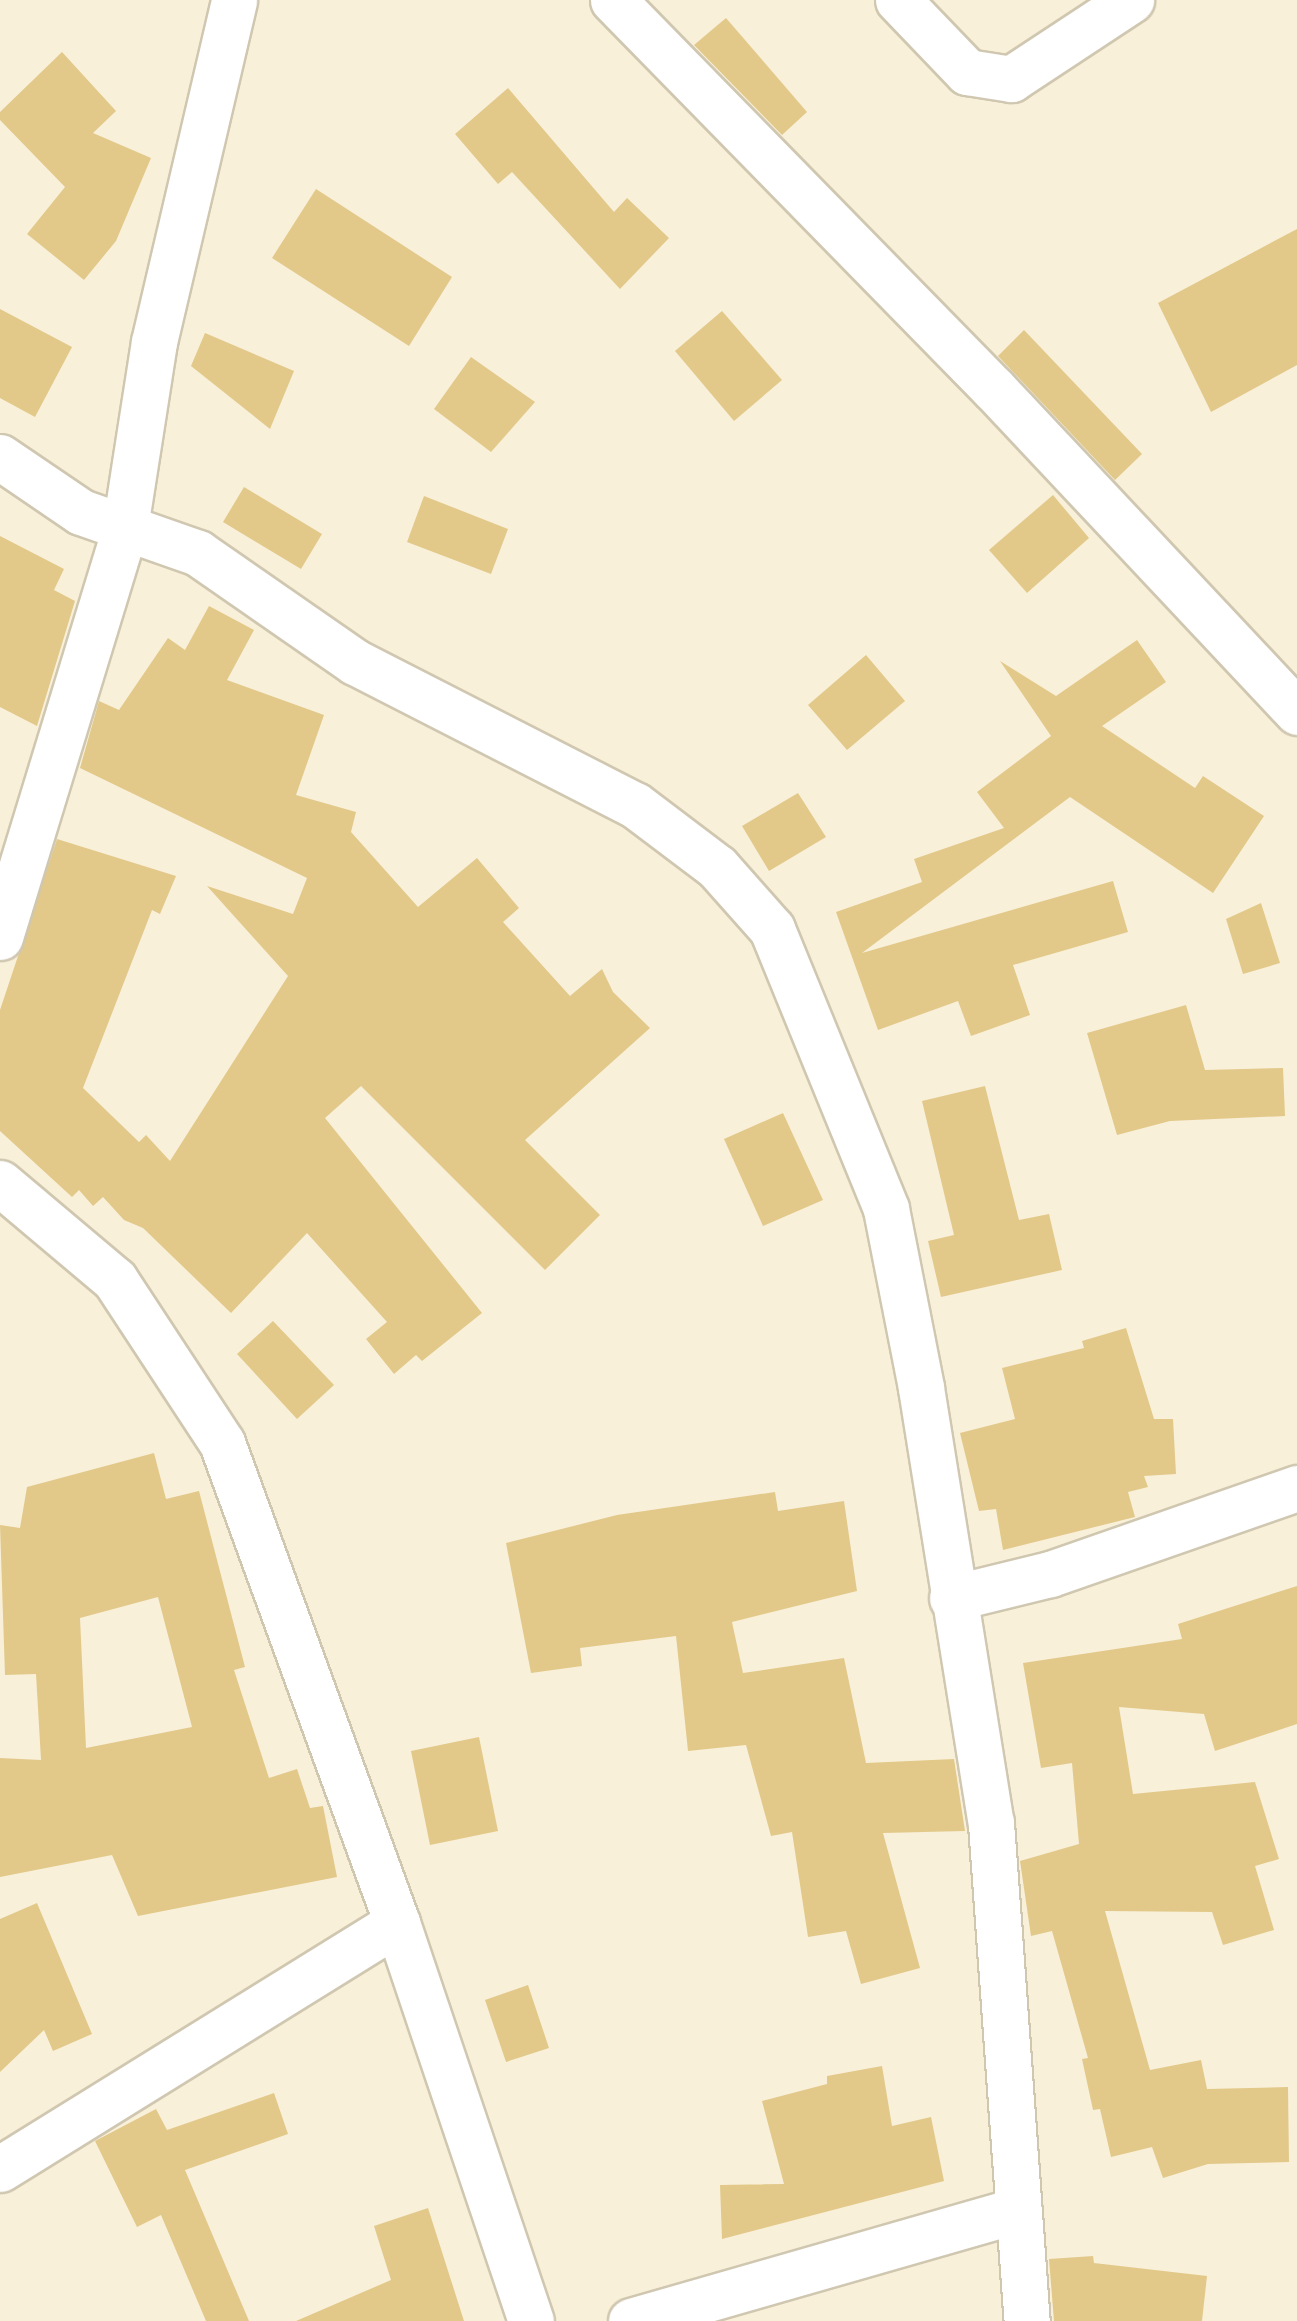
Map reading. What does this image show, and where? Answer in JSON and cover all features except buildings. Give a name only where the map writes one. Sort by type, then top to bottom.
[{"type":"street","points":[[0,938],[125,527],[154,342],[234,0]]},
{"type":"street","points":[[613,0],[1297,712]]},
{"type":"street","points":[[898,0],[967,72],[1012,79],[1131,0]]},
{"type":"street","points":[[0,457],[81,512],[198,554],[354,662],[635,804],[717,867],[772,929],[818,1028],[886,1209],[991,1823],[1027,2321]]},
{"type":"street","points":[[0,1183],[115,1280],[222,1443],[396,1923],[531,2321]]},
{"type":"street","points":[[952,1598],[1050,1574],[1297,1488]]},
{"type":"street","points":[[0,2169],[396,1923]]},
{"type":"street","points":[[632,2321],[1018,2210]]}]
